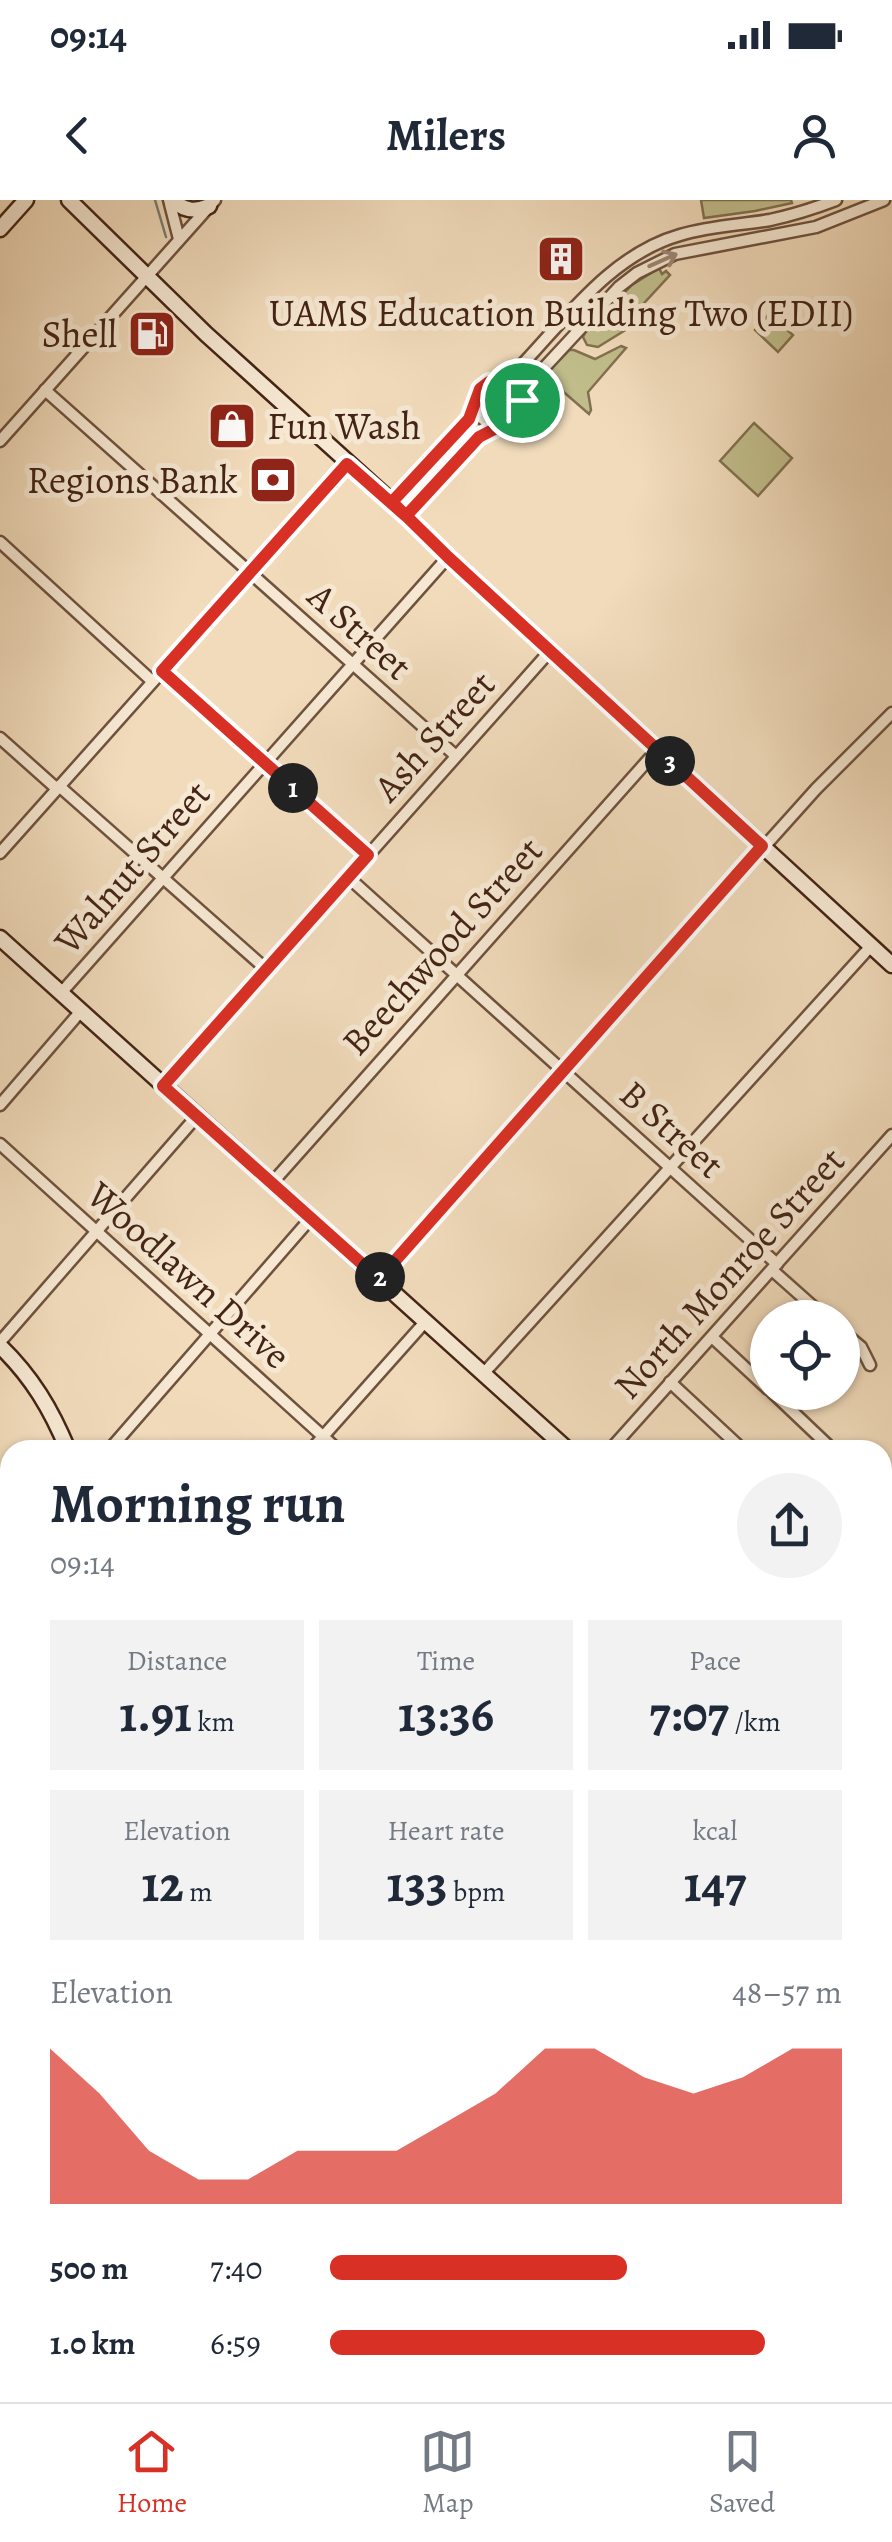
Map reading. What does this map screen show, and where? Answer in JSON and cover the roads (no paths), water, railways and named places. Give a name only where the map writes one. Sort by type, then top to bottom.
[{"type":"main road","points":[[0,229],[26,200]]},
{"type":"main road","points":[[69,200],[347,464],[892,965]]},
{"type":"main road","points":[[171,200],[191,210],[212,203]]},
{"type":"main road","points":[[0,938],[557,1440]]},
{"type":"main road","points":[[0,1344],[41,1394],[63,1440]]},
{"type":"street","points":[[171,200],[179,239]]},
{"type":"street","points":[[392,502],[469,419],[480,389],[517,370],[608,274],[630,258],[656,243],[702,229],[772,220],[836,200]]},
{"type":"street","points":[[406,516],[479,437],[516,418],[530,383],[619,288],[645,268],[690,250],[816,226],[884,200]]},
{"type":"street","points":[[0,441],[212,203]]},
{"type":"street","points":[[498,380],[513,386],[522,400]]},
{"type":"street","name":"A Street","points":[[45,390],[456,756]]},
{"type":"street","points":[[476,402],[479,416],[500,426]]},
{"type":"street","points":[[0,852],[347,464]]},
{"type":"street","points":[[0,542],[152,681]]},
{"type":"street","name":"Walnut Street","points":[[61,994],[448,557]]},
{"type":"street","name":"Ash Street","points":[[163,1086],[550,651]]},
{"type":"street","points":[[162,671],[368,855]]},
{"type":"street","points":[[379,1279],[763,846],[892,713]]},
{"type":"street","points":[[0,738],[266,970]]},
{"type":"street","name":"Beechwood Street","points":[[272,1183],[658,750]]},
{"type":"street","name":"B Street","points":[[348,878],[671,1168],[808,1300]]},
{"type":"street","points":[[483,1374],[871,946]]},
{"type":"street","name":"Walnut Street","points":[[0,1105],[82,1012]]},
{"type":"street","points":[[0,1344],[197,1116]]},
{"type":"street","name":"North Monroe Street","points":[[619,1440],[892,1135]]},
{"type":"street","name":"Woodlawn Drive","points":[[0,1144],[327,1440]]},
{"type":"street","points":[[118,1440],[310,1218]]},
{"type":"street","points":[[320,1440],[425,1322]]},
{"type":"street","points":[[712,1337],[750,1372]]},
{"type":"street","points":[[860,1346],[870,1365]]},
{"type":"street","points":[[670,1382],[732,1440]]},
{"type":"street","points":[[790,1410],[822,1440]]},
{"type":"waterway","points":[[155,200],[166,237]]},
{"type":"place","name":"UAMS Education Building Two (EDII)","points":[[561,259]]},
{"type":"place","name":"Shell","points":[[152,334]]},
{"type":"place","name":"Fun Wash","points":[[232,426]]},
{"type":"place","name":"Regions Bank","points":[[273,480]]}]
